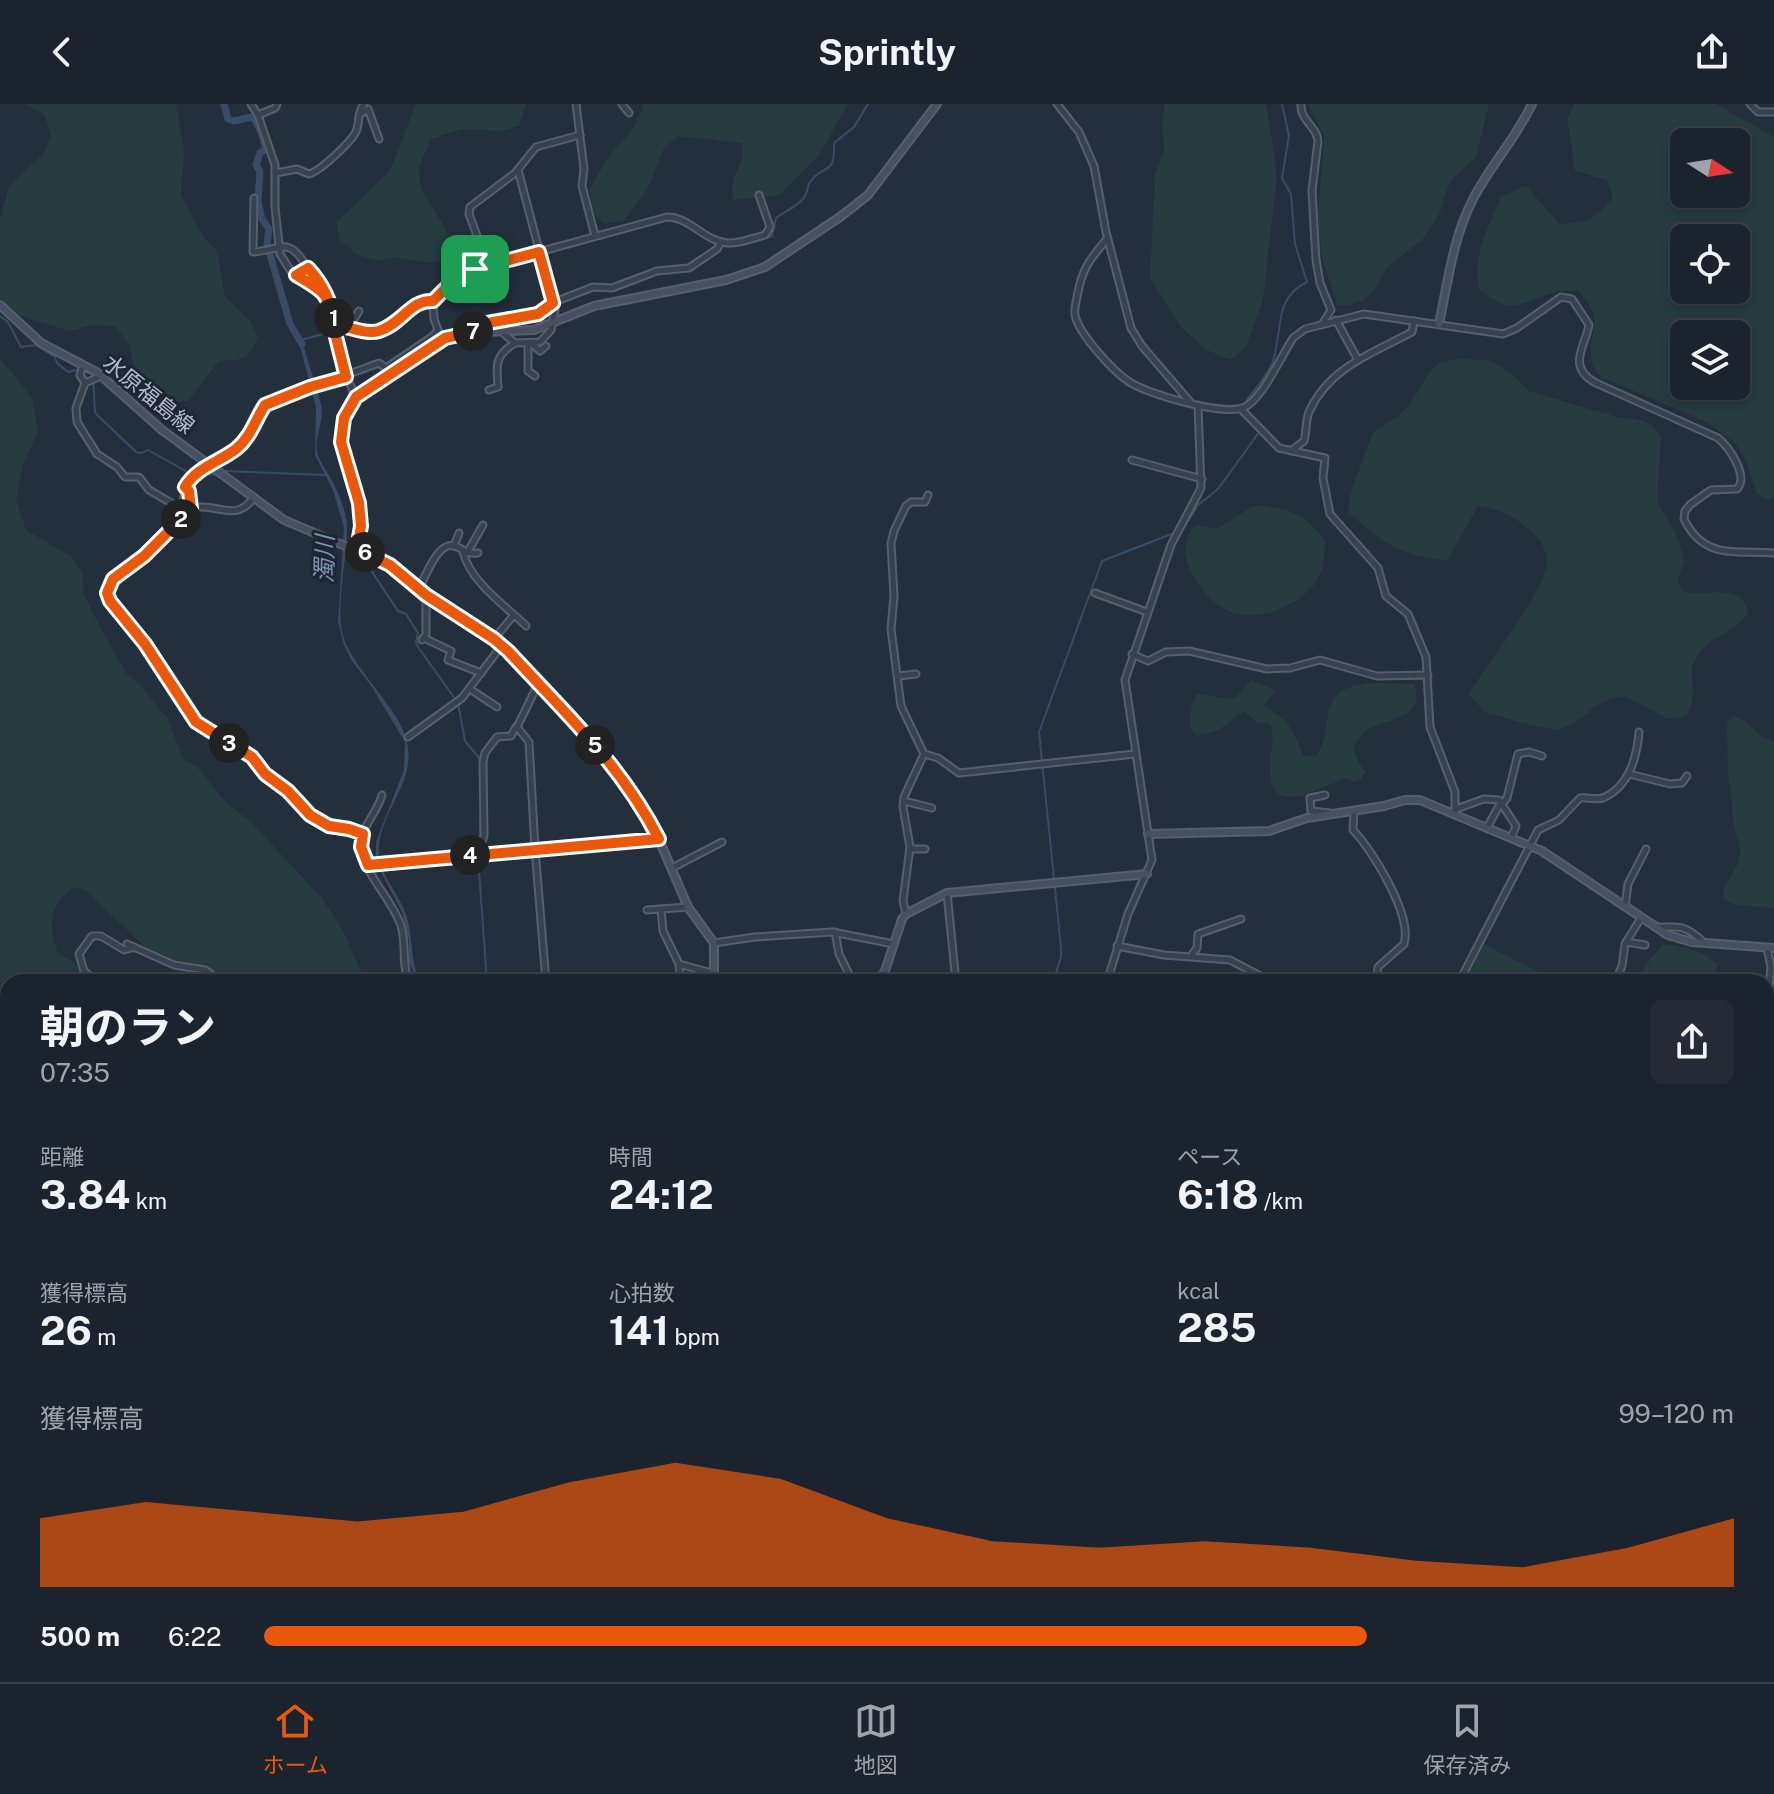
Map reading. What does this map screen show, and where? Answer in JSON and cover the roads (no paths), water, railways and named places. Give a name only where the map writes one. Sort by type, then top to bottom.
[{"type":"street","points":[[251,104],[258,115],[276,173],[275,207],[283,262],[296,275],[325,294],[346,377],[356,397]]},
{"type":"street","points":[[258,115],[275,108],[277,104]]},
{"type":"street","points":[[276,173],[297,169],[309,174],[318,171],[355,134],[359,110],[364,104]]},
{"type":"street","points":[[576,104],[584,169],[582,186],[595,236]]},
{"type":"street","points":[[622,104],[629,113]]},
{"type":"street","points":[[1057,104],[1079,132],[1094,166],[1107,239],[1131,328],[1142,346],[1191,403]]},
{"type":"street","points":[[1301,104],[1302,117],[1318,135],[1312,191],[1316,267],[1331,310],[1323,324]]},
{"type":"street","points":[[1439,324],[1464,219],[1480,186],[1532,104]]},
{"type":"street","points":[[1750,104],[1758,112],[1774,109]]},
{"type":"street","points":[[349,546],[361,526],[359,503],[341,442],[344,418],[356,397],[447,337],[472,332],[534,330],[594,306],[726,280],[765,267],[868,195],[934,105]]},
{"type":"street","points":[[357,125],[363,110],[368,109],[379,139]]},
{"type":"street","points":[[475,269],[482,249],[470,219],[470,207],[518,170],[536,147],[580,135]]},
{"type":"street","points":[[489,390],[498,387],[496,367],[504,350],[515,343],[530,343],[544,338],[551,330],[555,310],[518,170]]},
{"type":"street","points":[[472,332],[482,324],[538,314],[553,303],[593,287],[612,288],[657,271],[689,268],[721,244],[768,233],[770,227],[759,195]]},
{"type":"street","points":[[254,198],[253,252],[279,246],[299,252],[321,290]]},
{"type":"street","points":[[437,331],[433,304],[451,283],[475,269],[540,255],[670,216],[685,221],[721,244]]},
{"type":"street","points":[[1107,239],[1083,270],[1075,316],[1099,353],[1126,381],[1198,405],[1241,409],[1249,405],[1297,333],[1336,320],[1364,314],[1503,334],[1517,328],[1561,297],[1572,299],[1589,325],[1579,357],[1586,376],[1718,438],[1731,454],[1742,484],[1734,490],[1711,490],[1686,509],[1684,519],[1696,538],[1717,550],[1774,553]]},
{"type":"street","points":[[296,275],[308,268]]},
{"type":"street","points":[[335,329],[349,327],[378,331],[396,324],[412,307],[427,301],[433,304]]},
{"type":"street","name":"水原福島線","points":[[0,305],[41,343],[101,376],[151,421],[297,527],[390,565],[426,595],[502,645],[626,781],[659,839],[688,907],[714,943]]},
{"type":"street","points":[[349,327],[359,311]]},
{"type":"street","points":[[1336,320],[1358,360]]},
{"type":"street","points":[[1291,451],[1304,441],[1308,413],[1330,381],[1358,360],[1412,332],[1414,321]]},
{"type":"street","points":[[437,331],[447,337]]},
{"type":"street","points":[[83,365],[80,375],[85,383],[75,417],[97,454],[117,467],[125,477],[140,478],[149,490],[177,509],[181,507],[185,487],[212,461],[242,444],[265,405],[379,363],[386,368],[437,331]]},
{"type":"street","points":[[502,332],[515,343]]},
{"type":"street","points":[[530,343],[540,351],[546,346]]},
{"type":"street","points":[[530,343],[528,371],[535,376]]},
{"type":"street","points":[[85,383],[101,376]]},
{"type":"street","points":[[1109,974],[1129,913],[1152,860],[1125,680],[1171,545],[1199,495],[1202,479],[1198,405]]},
{"type":"street","points":[[1241,409],[1279,448],[1325,458],[1323,478],[1330,514],[1376,564],[1386,596],[1413,622],[1426,657],[1430,727],[1455,792],[1455,811]]},
{"type":"street","points":[[1132,460],[1202,479]]},
{"type":"street","points":[[185,487],[189,491],[191,509]]},
{"type":"street","points":[[928,495],[925,502],[911,502],[906,506],[891,543],[894,596],[891,641],[901,706],[924,754],[938,758],[959,773],[1135,754]]},
{"type":"street","points":[[254,497],[248,506],[240,510],[201,506],[191,509],[144,556],[113,579],[107,593],[196,722],[252,757],[265,774],[288,791],[310,815],[329,826],[363,834]]},
{"type":"street","points":[[483,525],[465,552],[465,560],[488,592],[526,626]]},
{"type":"street","points":[[454,546],[459,533]]},
{"type":"street","points":[[419,588],[437,553],[445,546],[478,553]]},
{"type":"street","points":[[1095,593],[1147,612]]},
{"type":"street","points":[[426,595],[423,639],[451,651],[448,660],[481,673]]},
{"type":"street","points":[[494,639],[513,616]]},
{"type":"street","points":[[408,737],[462,698],[502,645]]},
{"type":"street","points":[[1132,654],[1148,661],[1166,652],[1189,651],[1267,669],[1290,668],[1320,660],[1377,676],[1428,675]]},
{"type":"street","points":[[898,676],[916,674]]},
{"type":"street","points":[[479,854],[484,835],[484,756],[497,737],[511,736],[538,684]]},
{"type":"street","points":[[470,689],[497,707]]},
{"type":"street","points":[[517,727],[529,742],[545,974]]},
{"type":"street","points":[[1463,974],[1538,830],[1559,820],[1580,798],[1605,797],[1629,774],[1636,758],[1639,732]]},
{"type":"street","points":[[1487,828],[1507,798],[1518,754],[1529,752],[1542,756]]},
{"type":"street","points":[[883,974],[906,914],[903,901],[910,849],[903,815],[904,801],[924,754]]},
{"type":"street","points":[[938,758],[947,755]]},
{"type":"street","points":[[1507,762],[1515,767]]},
{"type":"street","points":[[1629,774],[1670,784],[1682,783],[1687,776]]},
{"type":"street","points":[[1511,782],[1522,781]]},
{"type":"street","points":[[382,795],[363,834],[361,847],[400,922],[407,974]]},
{"type":"street","points":[[1325,795],[1310,798],[1311,811],[1330,814]]},
{"type":"street","points":[[1455,811],[1492,798],[1501,803],[1516,826],[1511,838]]},
{"type":"street","points":[[1148,834],[1269,831],[1307,818],[1415,799],[1455,811],[1554,858],[1654,927],[1677,938],[1705,944],[1770,948],[1770,974]]},
{"type":"street","points":[[904,801],[932,808]]},
{"type":"street","points":[[1354,811],[1353,830],[1381,866],[1405,934],[1404,944],[1378,967],[1377,974]]},
{"type":"street","points":[[368,865],[659,839]]},
{"type":"street","points":[[672,868],[722,842]]},
{"type":"street","points":[[910,849],[925,849]]},
{"type":"street","points":[[1625,907],[1628,884],[1646,849]]},
{"type":"street","points":[[906,914],[947,893],[1147,874]]},
{"type":"street","points":[[947,893],[955,974]]},
{"type":"street","points":[[647,910],[688,907]]},
{"type":"street","points":[[661,909],[663,931],[679,964],[680,974]]},
{"type":"street","points":[[1618,974],[1626,942],[1641,918]]},
{"type":"street","points":[[1190,957],[1197,948],[1198,934],[1241,919]]},
{"type":"street","points":[[1654,927],[1683,927],[1705,944]]},
{"type":"street","points":[[714,974],[714,943],[768,935],[835,932],[894,944]]},
{"type":"street","points":[[835,932],[839,954],[849,974]]},
{"type":"street","points":[[88,974],[79,954],[93,936],[106,939],[124,950],[131,945],[174,965],[205,970],[211,974]]},
{"type":"street","points":[[1626,942],[1645,945]]},
{"type":"street","points":[[1117,946],[1230,960],[1257,974]]},
{"type":"street","points":[[679,964],[704,974]]},
{"type":"water","name":"濁川","points":[[297,335],[302,341],[321,405],[317,452],[343,505],[347,525],[340,614],[344,639],[358,665],[396,717],[407,742],[407,769],[386,819],[379,854],[384,872],[405,912],[417,974],[414,974],[409,961],[409,940],[402,912],[376,857],[376,842],[404,770],[405,742],[344,645],[338,622],[344,527],[333,490],[315,455],[316,407]]},
{"type":"waterway","name":"濁川","points":[[224,104],[228,119],[234,121],[252,117],[262,136],[266,149],[260,153],[256,165],[260,171],[258,201],[262,219],[269,229],[267,244],[290,324],[302,344]]},
{"type":"waterway","points":[[722,246],[743,245],[772,236],[776,218],[800,201],[815,176],[831,165],[834,143],[854,127],[868,104]]},
{"type":"waterway","points":[[1252,417],[1244,404],[1271,367],[1284,306],[1296,289],[1307,282],[1295,244],[1291,194],[1282,178],[1289,136],[1282,104]]},
{"type":"waterway","points":[[436,305],[454,288],[484,271],[667,220]]},
{"type":"waterway","points":[[301,340],[341,329],[374,337],[397,329],[420,309],[430,306]]},
{"type":"waterway","points":[[0,316],[8,322],[21,347],[36,345],[55,357],[57,363],[68,372],[80,369],[93,375],[95,413],[136,452],[148,450],[193,475],[219,474]]},
{"type":"waterway","points":[[1183,529],[1198,505],[1218,489],[1260,431]]},
{"type":"waterway","points":[[225,471],[326,475]]},
{"type":"waterway","points":[[1056,974],[1061,947],[1039,732],[1102,561],[1174,533]]},
{"type":"waterway","points":[[345,555],[363,558],[398,611],[406,614],[418,633],[418,647],[458,703],[465,741],[481,760]]},
{"type":"waterway","points":[[478,858],[486,974]]}]
